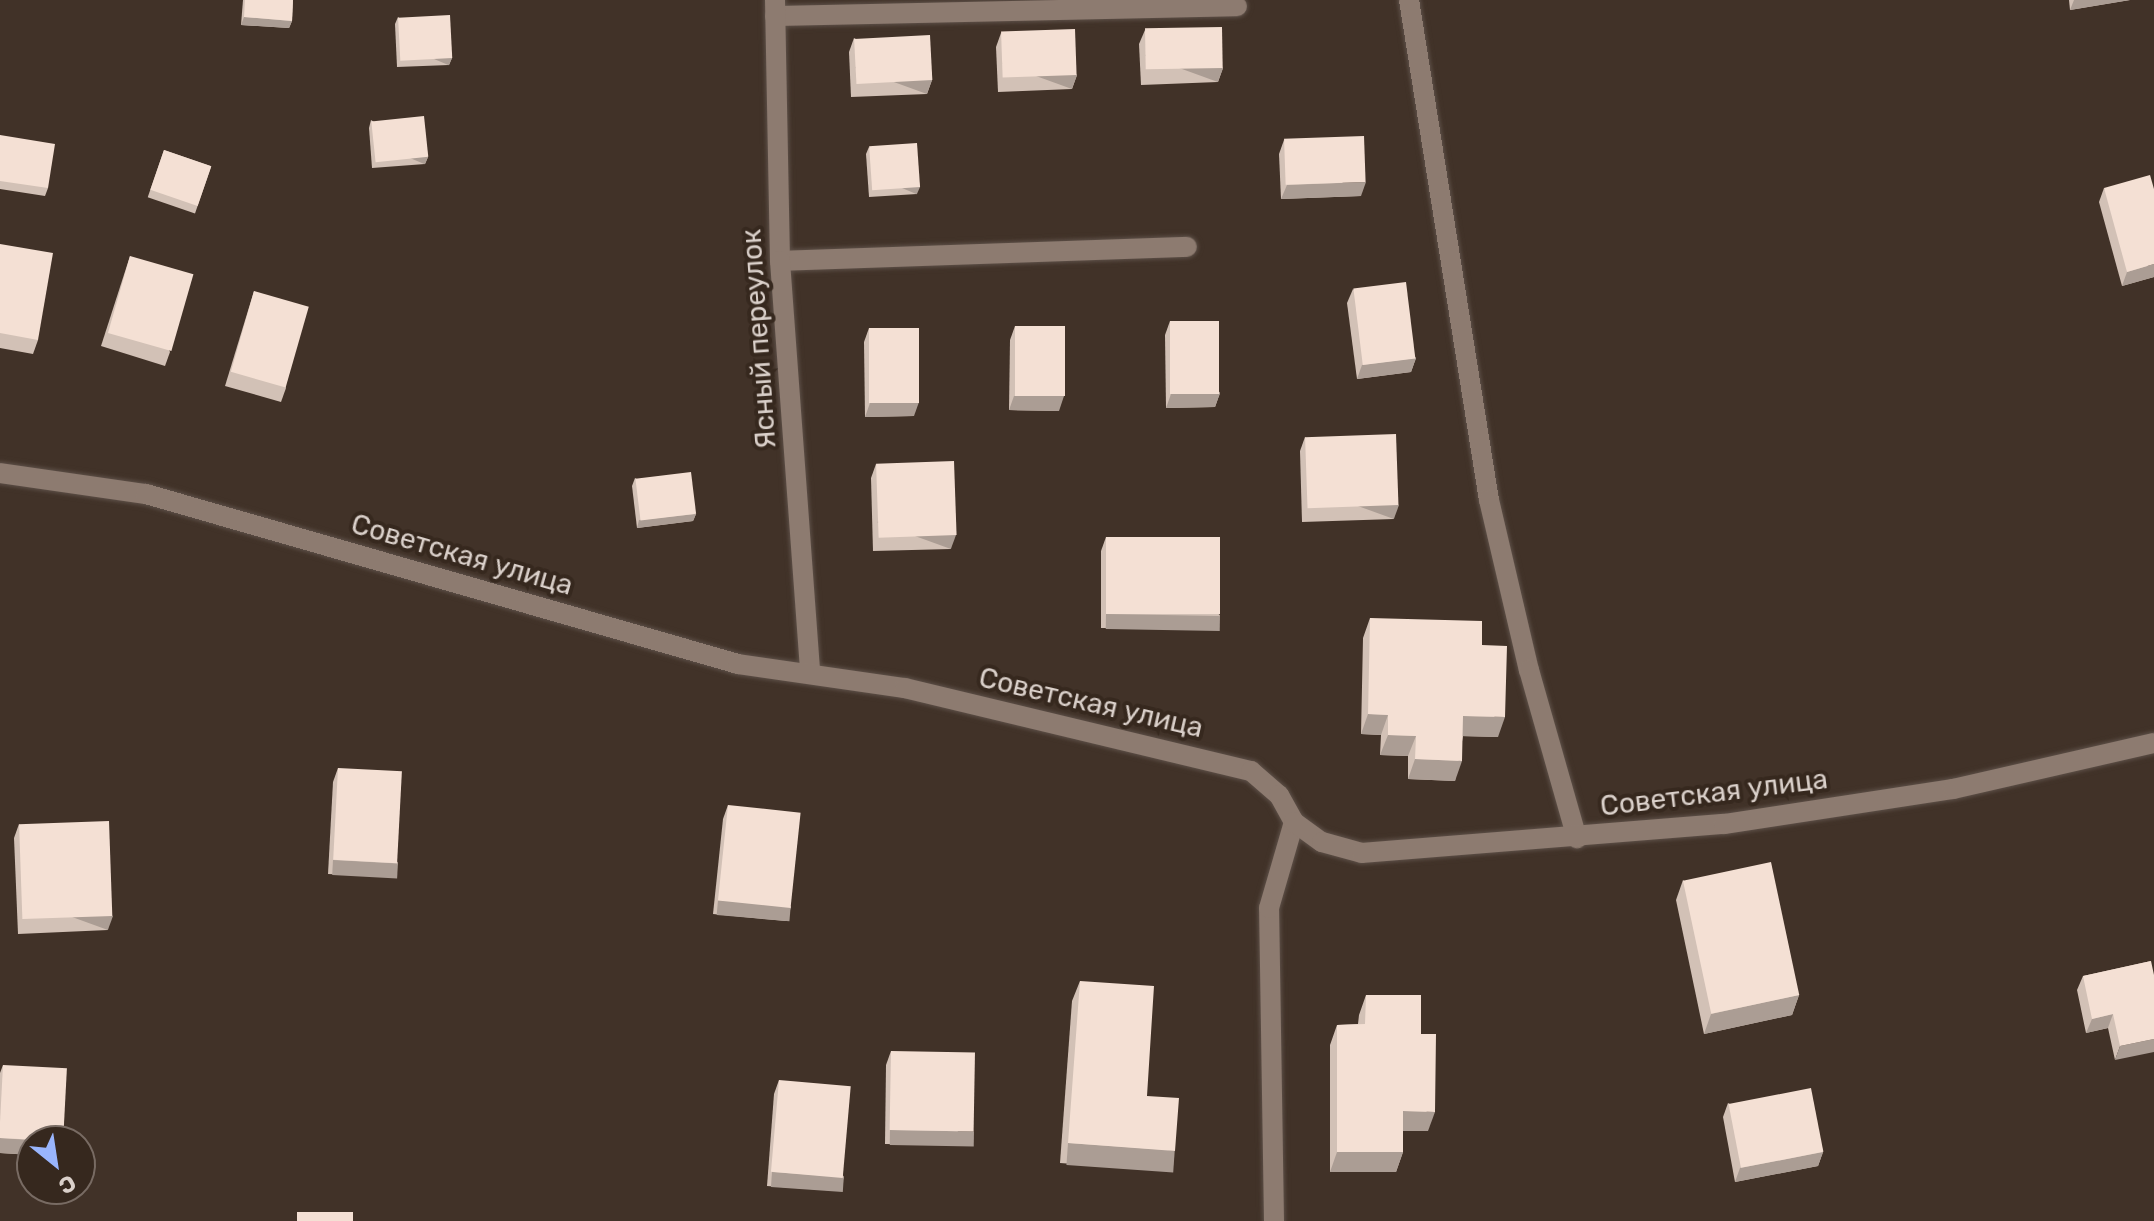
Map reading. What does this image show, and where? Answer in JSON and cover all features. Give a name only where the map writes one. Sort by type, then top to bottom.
[{"type":"street","points":[[1409,0],[1489,500],[1529,670],[1577,838]]},
{"type":"street","points":[[775,8],[1237,6]]},
{"type":"street","name":"Ясный переулок","points":[[775,8],[780,261],[810,674]]},
{"type":"street","points":[[780,261],[1187,247]]},
{"type":"street","name":"Советская улица","points":[[0,473],[146,494],[738,664],[905,688],[1251,771],[1279,795],[1294,822],[1322,842],[1362,853],[1724,824],[1953,789],[2154,743]]},
{"type":"street","points":[[1274,1221],[1269,908],[1294,822]]},
{"type":"building","points":[[245,0],[293,0],[292,21],[244,17]]},
{"type":"building","points":[[450,15],[452,58],[400,61],[398,18]]},
{"type":"building","points":[[1222,27],[1223,68],[1146,69],[1145,28]]},
{"type":"building","points":[[1075,29],[1077,75],[1003,78],[1001,32]]},
{"type":"building","points":[[930,35],[932,80],[856,84],[854,39]]},
{"type":"building","points":[[424,116],[428,157],[376,162],[371,122]]},
{"type":"building","points":[[0,135],[55,144],[48,188],[0,181]]},
{"type":"building","points":[[1364,136],[1366,182],[1286,185],[1284,139]]},
{"type":"building","points":[[917,143],[920,187],[872,190],[869,146]]},
{"type":"building","points":[[164,150],[211,166],[198,206],[150,190]]},
{"type":"building","points":[[2150,175],[2154,189],[2154,264],[2127,272],[2104,188]]},
{"type":"building","points":[[0,244],[53,253],[38,340],[0,333]]},
{"type":"building","points":[[130,256],[193,274],[171,351],[108,333]]},
{"type":"building","points":[[1406,282],[1415,358],[1363,365],[1353,288]]},
{"type":"building","points":[[254,291],[309,307],[286,387],[231,372]]},
{"type":"building","points":[[1170,321],[1219,321],[1219,394],[1170,394]]},
{"type":"building","points":[[1015,326],[1065,326],[1065,396],[1015,396]]},
{"type":"building","points":[[869,328],[919,328],[919,403],[869,403]]},
{"type":"building","points":[[1396,434],[1398,505],[1308,508],[1305,437]]},
{"type":"building","points":[[954,461],[957,535],[879,538],[876,464]]},
{"type":"building","points":[[691,472],[696,514],[641,521],[635,479]]},
{"type":"building","points":[[1106,537],[1220,537],[1220,614],[1106,614]]},
{"type":"building","points":[[1370,618],[1482,621],[1482,645],[1507,646],[1505,717],[1463,716],[1462,761],[1415,759],[1416,736],[1388,735],[1388,715],[1368,714]]},
{"type":"building","points":[[338,768],[402,771],[397,863],[333,860]]},
{"type":"building","points":[[728,805],[801,813],[791,908],[718,900]]},
{"type":"building","points":[[109,821],[112,916],[22,919],[19,824]]},
{"type":"building","points":[[1771,862],[1799,995],[1711,1014],[1683,881]]},
{"type":"building","points":[[2151,961],[2154,975],[2154,1039],[2120,1046],[2113,1014],[2092,1019],[2083,976]]},
{"type":"building","points":[[1080,981],[1154,986],[1147,1096],[1179,1098],[1175,1151],[1068,1143]]},
{"type":"building","points":[[1366,995],[1421,995],[1421,1034],[1436,1034],[1435,1112],[1403,1111],[1403,1152],[1337,1152],[1337,1025],[1365,1024]]},
{"type":"building","points":[[891,1051],[975,1052],[974,1131],[890,1130]]},
{"type":"building","points":[[3,1065],[67,1068],[64,1125],[16,1125],[16,1139],[0,1138]]},
{"type":"building","points":[[779,1080],[851,1086],[843,1178],[771,1172]]},
{"type":"building","points":[[1811,1088],[1823,1152],[1741,1168],[1729,1104]]},
{"type":"building","points":[[297,1212],[353,1212],[353,1221],[297,1221]]}]
